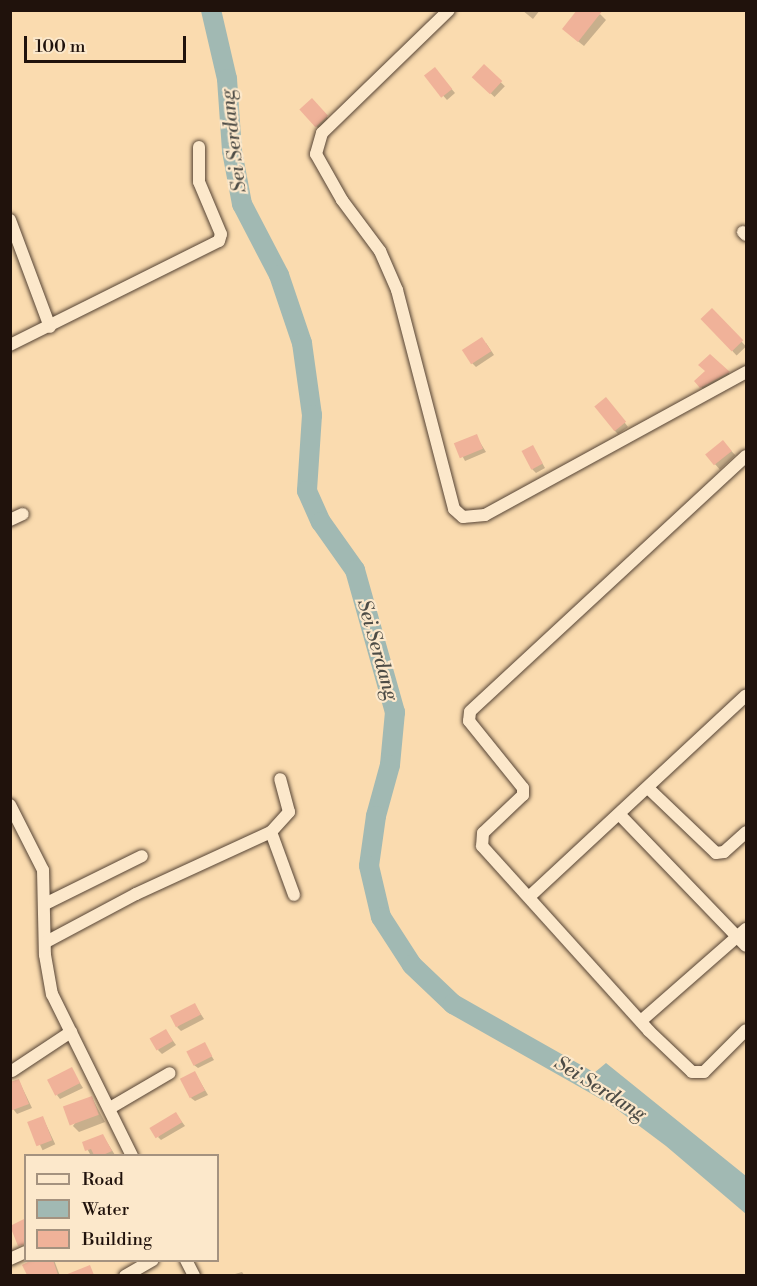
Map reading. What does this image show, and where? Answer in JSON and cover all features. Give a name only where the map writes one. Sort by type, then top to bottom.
[{"type":"street","points":[[449,10],[322,133],[316,154],[342,200],[380,251],[397,290],[454,509],[463,517],[485,515],[747,372]]},
{"type":"street","points":[[10,345],[219,241],[221,234],[199,182],[199,147]]},
{"type":"street","points":[[12,226],[50,327]]},
{"type":"street","points":[[747,456],[470,712],[471,727],[523,788],[522,795],[483,833],[480,842],[692,1072],[698,1074],[747,1030]]},
{"type":"street","points":[[10,520],[23,514]]},
{"type":"street","points":[[529,897],[747,695]]},
{"type":"street","points":[[46,942],[136,894],[271,832],[289,812],[280,779]]},
{"type":"street","points":[[648,788],[716,854],[724,852],[747,832]]},
{"type":"street","points":[[10,805],[43,870],[47,976],[71,1032],[132,1154]]},
{"type":"street","points":[[619,814],[744,937],[642,1020]]},
{"type":"street","points":[[271,832],[294,895]]},
{"type":"street","points":[[45,904],[141,856]]},
{"type":"street","points":[[12,1071],[71,1032]]},
{"type":"street","points":[[110,1108],[170,1073]]},
{"type":"street","points":[[10,1259],[24,1253]]},
{"type":"street","points":[[125,1275],[149,1262]]},
{"type":"water","points":[[606,1063],[746,1176],[746,1214],[666,1146],[582,1083]]},
{"type":"building","points":[[577,10],[603,10],[578,42],[562,29]]},
{"type":"building","points":[[484,64],[502,81],[490,94],[472,77]]},
{"type":"building","points":[[435,67],[452,89],[441,98],[424,76]]},
{"type":"building","points":[[312,98],[328,116],[315,127],[299,109]]},
{"type":"building","points":[[712,308],[743,340],[732,351],[700,319]]},
{"type":"building","points":[[482,337],[491,351],[471,364],[462,350]]},
{"type":"building","points":[[710,354],[730,372],[700,388],[694,381],[705,371],[698,365]]},
{"type":"building","points":[[606,397],[626,422],[614,431],[594,406]]},
{"type":"building","points":[[477,434],[483,449],[460,458],[454,443]]},
{"type":"building","points":[[723,440],[732,451],[714,465],[705,454]]},
{"type":"building","points":[[533,445],[543,464],[531,470],[522,451]]},
{"type":"building","points":[[195,1003],[201,1015],[176,1027],[170,1016]]},
{"type":"building","points":[[166,1029],[173,1041],[157,1051],[150,1038]]},
{"type":"building","points":[[205,1042],[212,1056],[194,1066],[186,1052]]},
{"type":"building","points":[[72,1067],[80,1083],[55,1096],[47,1080]]},
{"type":"building","points":[[195,1071],[205,1091],[190,1098],[180,1079]]},
{"type":"building","points":[[19,1079],[29,1104],[10,1111],[10,1082]]},
{"type":"building","points":[[92,1096],[99,1115],[70,1125],[63,1107]]},
{"type":"building","points":[[176,1112],[182,1122],[156,1138],[149,1128]]},
{"type":"building","points":[[43,1116],[52,1140],[36,1146],[27,1122]]},
{"type":"building","points":[[103,1134],[112,1151],[105,1154],[94,1154],[91,1149],[85,1151],[82,1142]]},
{"type":"building","points":[[24,1219],[24,1244],[18,1246],[10,1226]]},
{"type":"building","points":[[28,1262],[54,1262],[58,1275],[27,1275],[22,1265]]},
{"type":"building","points":[[90,1265],[94,1275],[65,1275]]},
{"type":"waterway","name":"Sei Serdang","points":[[211,10],[227,79],[232,151],[242,204],[279,275],[302,343],[312,415],[307,491],[321,522],[355,570],[395,712],[390,765],[376,816],[369,866],[381,917],[412,965],[453,1004],[610,1093]]}]
